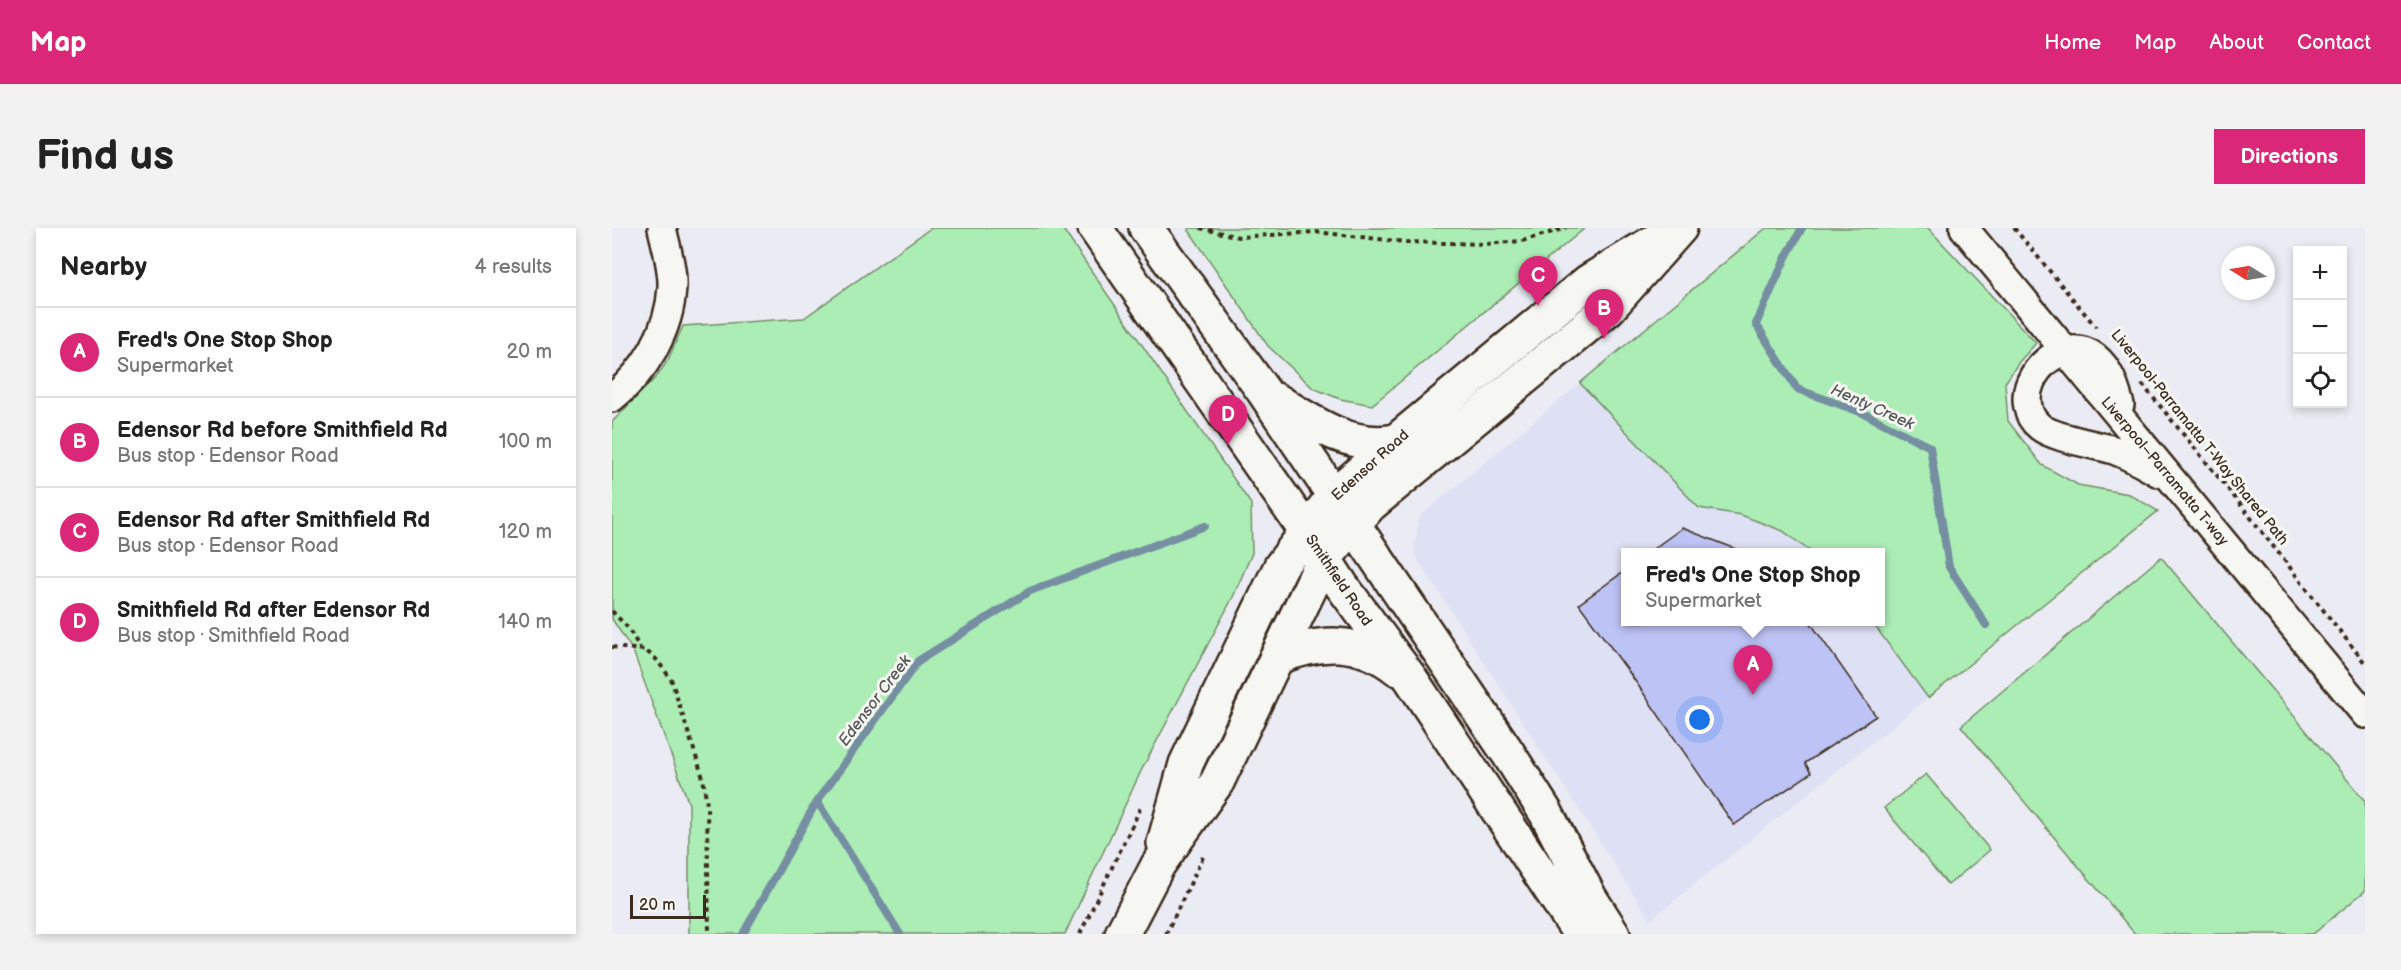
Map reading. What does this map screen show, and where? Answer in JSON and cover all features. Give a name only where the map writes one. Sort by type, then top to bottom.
[{"type":"main road","name":"Smithfield Road","points":[[1095,228],[1324,559],[1411,679],[1580,934]]},
{"type":"main road","points":[[1146,228],[1264,392],[1508,753],[1546,813],[1590,898],[1613,934]]},
{"type":"main road","name":"Edensor Road","points":[[1158,865],[1186,764],[1281,566],[1334,495],[1589,281],[1678,228]]},
{"type":"main road","name":"Edensor Road","points":[[1122,934],[1158,865],[1217,782],[1324,559],[1370,505],[1609,308],[1678,228]]},
{"type":"main road","points":[[1264,392],[1313,423],[1336,434],[1370,442],[1396,441]]},
{"type":"main road","points":[[1276,658],[1298,649],[1330,644],[1350,646],[1384,658],[1411,679]]},
{"type":"street","points":[[612,398],[637,375],[665,327],[672,286],[662,228]]},
{"type":"street","name":"Liverpool–Parramatta T-way","points":[[1964,228],[2365,714]]},
{"type":"street","points":[[2066,350],[2047,361],[2032,377],[2026,396],[2032,418],[2046,431],[2115,450],[2173,480]]},
{"type":"path","points":[[1200,228],[1239,237],[1316,232],[1406,242],[1485,244],[1522,241],[1566,228]]},
{"type":"path","name":"Liverpool-Parramatta T-Way Shared Path","points":[[2014,228],[2103,336]]},
{"type":"path","name":"Liverpool-Parramatta T-Way Shared Path","points":[[2140,382],[2229,490],[2365,663]]},
{"type":"path","points":[[612,611],[628,628],[640,649]]},
{"type":"path","points":[[612,647],[640,649],[656,658],[671,679],[703,778],[707,805],[709,934]]},
{"type":"shaded area","points":[[1580,383],[1699,508],[1741,515],[1783,531],[1806,548],[1621,548],[1621,626],[1875,626],[1928,698],[1650,920],[1414,554],[1419,517]]},
{"type":"green space","points":[[931,228],[1062,228],[1251,504],[1252,553],[1233,597],[1141,771],[1065,934],[689,934],[689,804],[633,651],[612,619],[612,422],[658,375],[668,360],[683,326],[804,318]]},
{"type":"green space","points":[[1585,228],[1372,405],[1340,399],[1313,388],[1268,346],[1188,229]]},
{"type":"green space","points":[[1766,228],[1928,228],[2036,343],[2005,383],[2008,421],[2042,465],[2078,485],[2129,494],[2158,511],[1928,698],[1875,626],[1885,626],[1885,548],[1806,548],[1783,531],[1741,515],[1699,508],[1580,383]]},
{"type":"green space","points":[[2161,557],[2365,801],[2365,891],[2313,934],[2135,934],[1961,726]]},
{"type":"green space","points":[[1926,774],[1990,850],[1948,885],[1884,808]]},
{"type":"building","points":[[1682,528],[1734,548],[1654,548]]},
{"type":"building","points":[[1621,574],[1621,626],[1813,626],[1876,716],[1805,763],[1811,773],[1734,825],[1631,675],[1579,604]]},
{"type":"waterway","name":"Henty Creek","points":[[1802,228],[1786,257],[1756,324],[1797,389],[1863,413],[1930,447],[1949,567],[1986,625]]},
{"type":"waterway","name":"Edensor Creek","points":[[743,934],[817,801],[918,661],[1030,591],[1205,526]]},
{"type":"waterway","points":[[817,801],[900,934]]},
{"type":"place","name":"Edensor Rd after Smithfield Rd","points":[[1538,306]]},
{"type":"place","name":"Edensor Rd before Smithfield Rd","points":[[1604,339]]},
{"type":"place","name":"Smithfield Rd after Edensor Rd","points":[[1228,445]]},
{"type":"place","name":"Fred's One Stop Shop","points":[[1753,695]]}]
